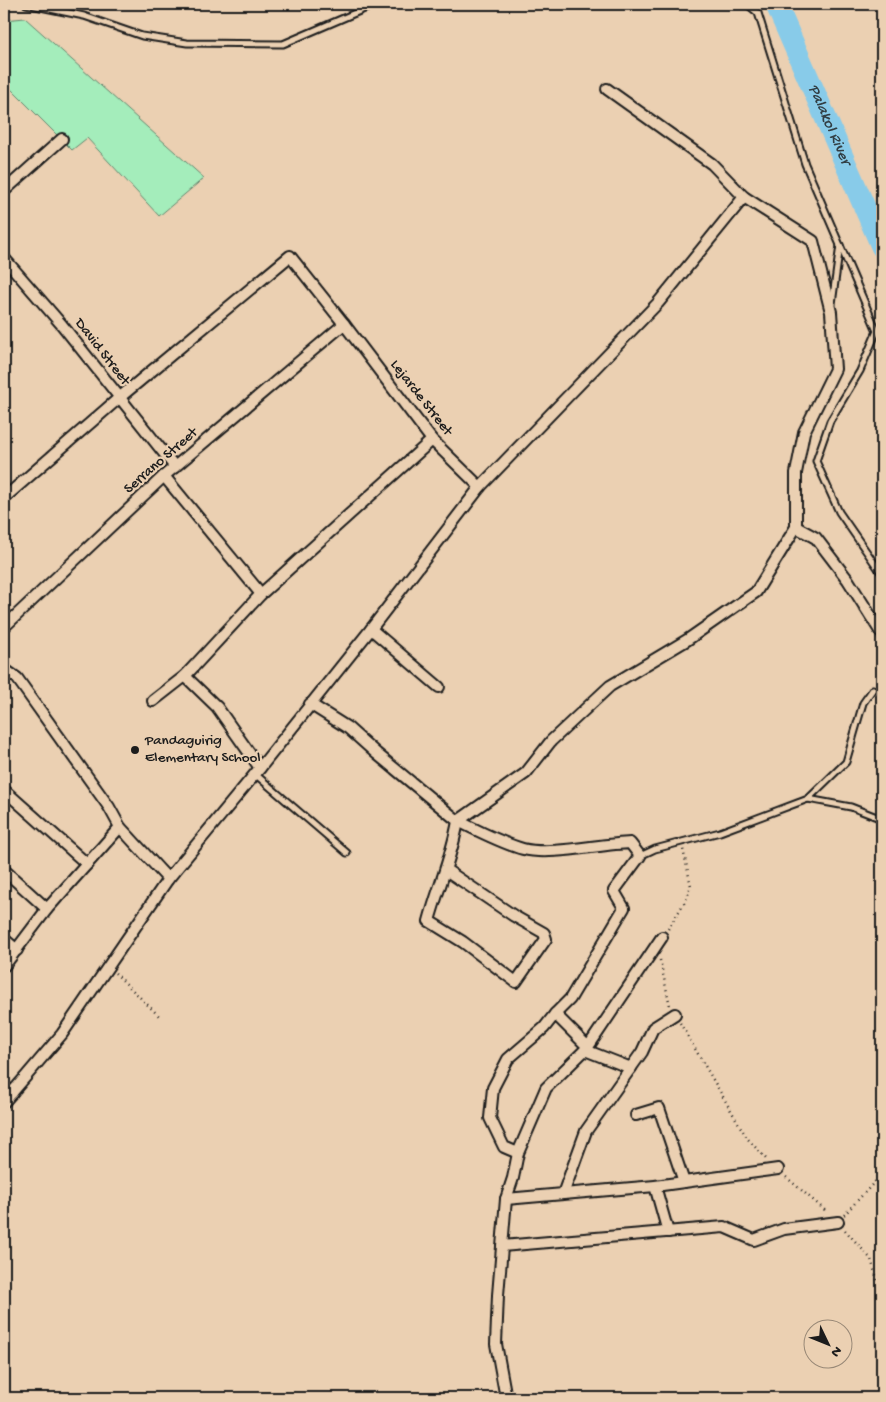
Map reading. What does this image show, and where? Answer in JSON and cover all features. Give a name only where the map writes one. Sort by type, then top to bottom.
[{"type":"street","points":[[446,870],[514,916],[544,933],[546,939],[516,982],[463,942],[429,921],[446,870],[454,847],[458,821],[526,773],[551,741],[610,686],[687,640],[756,592],[796,527],[796,473],[804,432],[835,370],[831,312],[813,241],[744,197],[712,164],[607,89]]},
{"type":"street","points":[[4,191],[62,139]]},
{"type":"street","points":[[4,1102],[62,1034],[168,880],[370,629],[480,487],[658,303],[744,197]]},
{"type":"street","name":"Lejarde Street","points":[[119,398],[290,256],[432,440],[480,487]]},
{"type":"street","name":"David Street","points":[[4,258],[62,325],[174,468]]},
{"type":"street","name":"Serrano Street","points":[[4,627],[164,476],[344,324]]},
{"type":"street","points":[[4,498],[119,398]]},
{"type":"street","points":[[153,701],[185,676],[261,594],[432,440]]},
{"type":"street","points":[[164,476],[261,594]]},
{"type":"street","points":[[796,527],[816,538],[848,580],[882,634]]},
{"type":"street","points":[[370,629],[439,687]]},
{"type":"street","points":[[4,669],[17,678],[109,807],[120,827],[168,880]]},
{"type":"street","points":[[185,676],[217,707],[257,771]]},
{"type":"street","points":[[310,704],[348,728],[376,754],[458,821],[523,849],[549,851],[630,843],[640,856],[614,891],[624,908],[570,999],[544,1028],[508,1059],[493,1088],[490,1118],[504,1147],[518,1153]]},
{"type":"street","points":[[4,790],[87,864]]},
{"type":"street","points":[[4,966],[47,909],[120,827]]},
{"type":"street","points":[[4,870],[47,909]]},
{"type":"street","points":[[506,1398],[496,1344],[506,1199],[518,1153],[546,1088],[586,1049],[662,937]]},
{"type":"street","points":[[4,939],[17,950]]},
{"type":"street","points":[[555,1014],[586,1049],[631,1068]]},
{"type":"street","points":[[563,1194],[586,1131],[642,1052],[653,1028],[675,1014]]},
{"type":"street","points":[[4,1086],[12,1093]]},
{"type":"street","points":[[636,1115],[659,1108],[684,1182]]},
{"type":"street","points":[[506,1199],[655,1186],[778,1169]]},
{"type":"street","points":[[655,1186],[668,1232]]},
{"type":"street","points":[[502,1246],[724,1228],[754,1240],[784,1229],[838,1222]]},
{"type":"lane","points":[[26,4],[84,16],[142,36],[187,43],[283,44],[376,4]]},
{"type":"lane","points":[[747,4],[758,13],[806,164],[877,332],[860,371],[830,421],[816,461],[839,512],[882,574]]},
{"type":"lane","points":[[831,312],[840,245]]},
{"type":"lane","points":[[640,856],[655,849],[720,832],[808,799],[846,762],[863,703],[873,689]]},
{"type":"lane","points":[[257,771],[347,853]]},
{"type":"lane","points":[[808,799],[851,807],[882,819]]},
{"type":"path","points":[[662,937],[686,900],[691,886],[681,842]]},
{"type":"path","points":[[660,959],[670,1006],[747,1138],[767,1160],[838,1222],[871,1259],[882,1297]]},
{"type":"path","points":[[108,967],[160,1017]]},
{"type":"path","points":[[838,1222],[882,1174]]},
{"type":"green space","points":[[25,18],[204,178],[159,216],[87,138],[72,150],[4,82],[4,20]]},
{"type":"waterway","name":"Palakol River","points":[[776,4],[882,247]]},
{"type":"place","name":"Pandaguirig Elementary School","points":[[135,750]]}]
